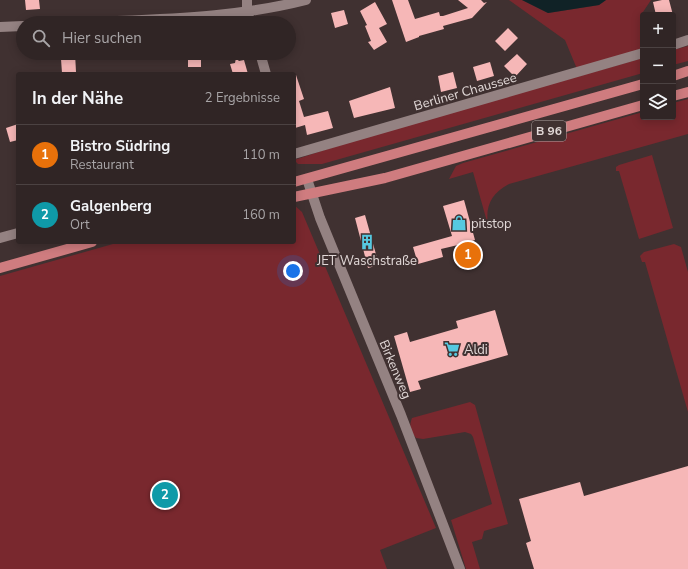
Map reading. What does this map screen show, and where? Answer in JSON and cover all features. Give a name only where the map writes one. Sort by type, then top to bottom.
[{"type":"main road","points":[[676,75],[688,71]]},
{"type":"main road","name":"B 96","points":[[296,182],[640,85]]},
{"type":"main road","points":[[676,95],[688,92]]},
{"type":"main road","name":"B 96","points":[[296,197],[385,178],[640,106]]},
{"type":"main road","points":[[0,268],[85,244]]},
{"type":"street","points":[[247,0],[249,16]]},
{"type":"street","points":[[190,16],[248,11],[306,0]]},
{"type":"street","points":[[0,27],[16,26]]},
{"type":"street","points":[[676,44],[688,40]]},
{"type":"street","name":"Berliner Chaussee","points":[[296,153],[640,54]]},
{"type":"street","points":[[262,60],[265,72]]},
{"type":"street","name":"Birkenweg","points":[[307,179],[333,251],[401,415],[460,569]]},
{"type":"street","points":[[0,238],[16,234]]},
{"type":"shaded area","points":[[509,0],[522,0],[548,13],[599,5],[606,0],[651,0],[643,12],[640,12],[640,50],[577,69],[565,40]]},
{"type":"shaded area","points":[[522,0],[606,0],[599,5],[548,13]]},
{"type":"shaded area","points":[[688,46],[688,61],[676,64],[676,49]]},
{"type":"shaded area","points":[[640,59],[640,74],[322,164],[298,164],[296,159],[361,138]]},
{"type":"shaded area","points":[[688,99],[688,134],[509,184],[498,191],[491,200],[487,218],[488,225],[473,172],[449,179],[456,166],[463,163],[640,113],[640,120],[676,120],[676,102]]},
{"type":"shaded area","points":[[652,155],[673,228],[639,239],[619,171],[616,171],[616,167]]},
{"type":"shaded area","points":[[296,207],[302,212],[436,528],[380,550],[387,569],[0,569],[0,276],[113,244],[296,244]]},
{"type":"shaded area","points":[[674,244],[681,247],[688,272],[688,412],[645,262],[642,262],[640,256],[644,252]]},
{"type":"shaded area","points":[[470,402],[475,405],[508,524],[484,531],[482,539],[472,542],[480,569],[466,569],[451,520],[492,504],[473,437],[471,434],[465,432],[423,439],[416,438],[411,431],[410,426],[412,418]]},
{"type":"building","points":[[25,0],[39,0],[40,9],[26,10]]},
{"type":"building","points":[[392,0],[408,0],[415,19],[439,12],[440,16],[443,16],[468,8],[458,0],[481,0],[484,3],[487,2],[472,18],[443,26],[444,29],[419,36],[406,42]]},
{"type":"building","points":[[669,0],[672,12],[655,12],[653,2]]},
{"type":"building","points":[[375,2],[387,24],[379,28],[387,42],[374,50],[368,42],[371,41],[365,26],[367,25],[360,11]]},
{"type":"building","points":[[344,10],[348,24],[335,28],[331,13]]},
{"type":"building","points":[[508,28],[518,38],[505,51],[495,41]]},
{"type":"building","points":[[517,54],[527,64],[515,77],[504,66]]},
{"type":"building","points":[[61,60],[75,60],[76,72],[62,72]]},
{"type":"building","points":[[188,60],[201,60],[201,67],[188,67]]},
{"type":"building","points":[[236,60],[244,60],[247,72],[232,72],[230,64],[235,63]]},
{"type":"building","points":[[490,62],[494,76],[477,81],[473,67]]},
{"type":"building","points":[[453,72],[457,88],[441,92],[438,76]]},
{"type":"building","points":[[296,75],[304,99],[299,101],[304,117],[328,111],[333,128],[307,135],[305,125],[296,128]]},
{"type":"building","points":[[390,87],[395,108],[354,118],[349,101]]},
{"type":"building","points":[[16,125],[16,140],[10,142],[6,128]]},
{"type":"building","points":[[464,200],[475,240],[472,241],[477,258],[463,262],[458,245],[441,249],[443,257],[418,264],[413,247],[452,236],[443,206]]},
{"type":"building","name":"JET Waschstraße","points":[[365,215],[379,265],[368,268],[355,218]]},
{"type":"building","name":"Aldi","points":[[495,310],[508,355],[418,381],[421,389],[410,392],[394,336],[407,332],[410,342],[458,328],[456,321]]},
{"type":"building","points":[[688,466],[688,569],[534,569],[526,543],[531,541],[519,499],[580,482],[584,496]]},
{"type":"place","name":"pitstop","points":[[459,223]]},
{"type":"place","name":"JET Waschstraße","points":[[367,242]]},
{"type":"place","name":"Bistro Südring","points":[[468,255]]},
{"type":"place","name":"Aldi","points":[[452,349]]},
{"type":"place","name":"Galgenberg","points":[[165,495]]}]
